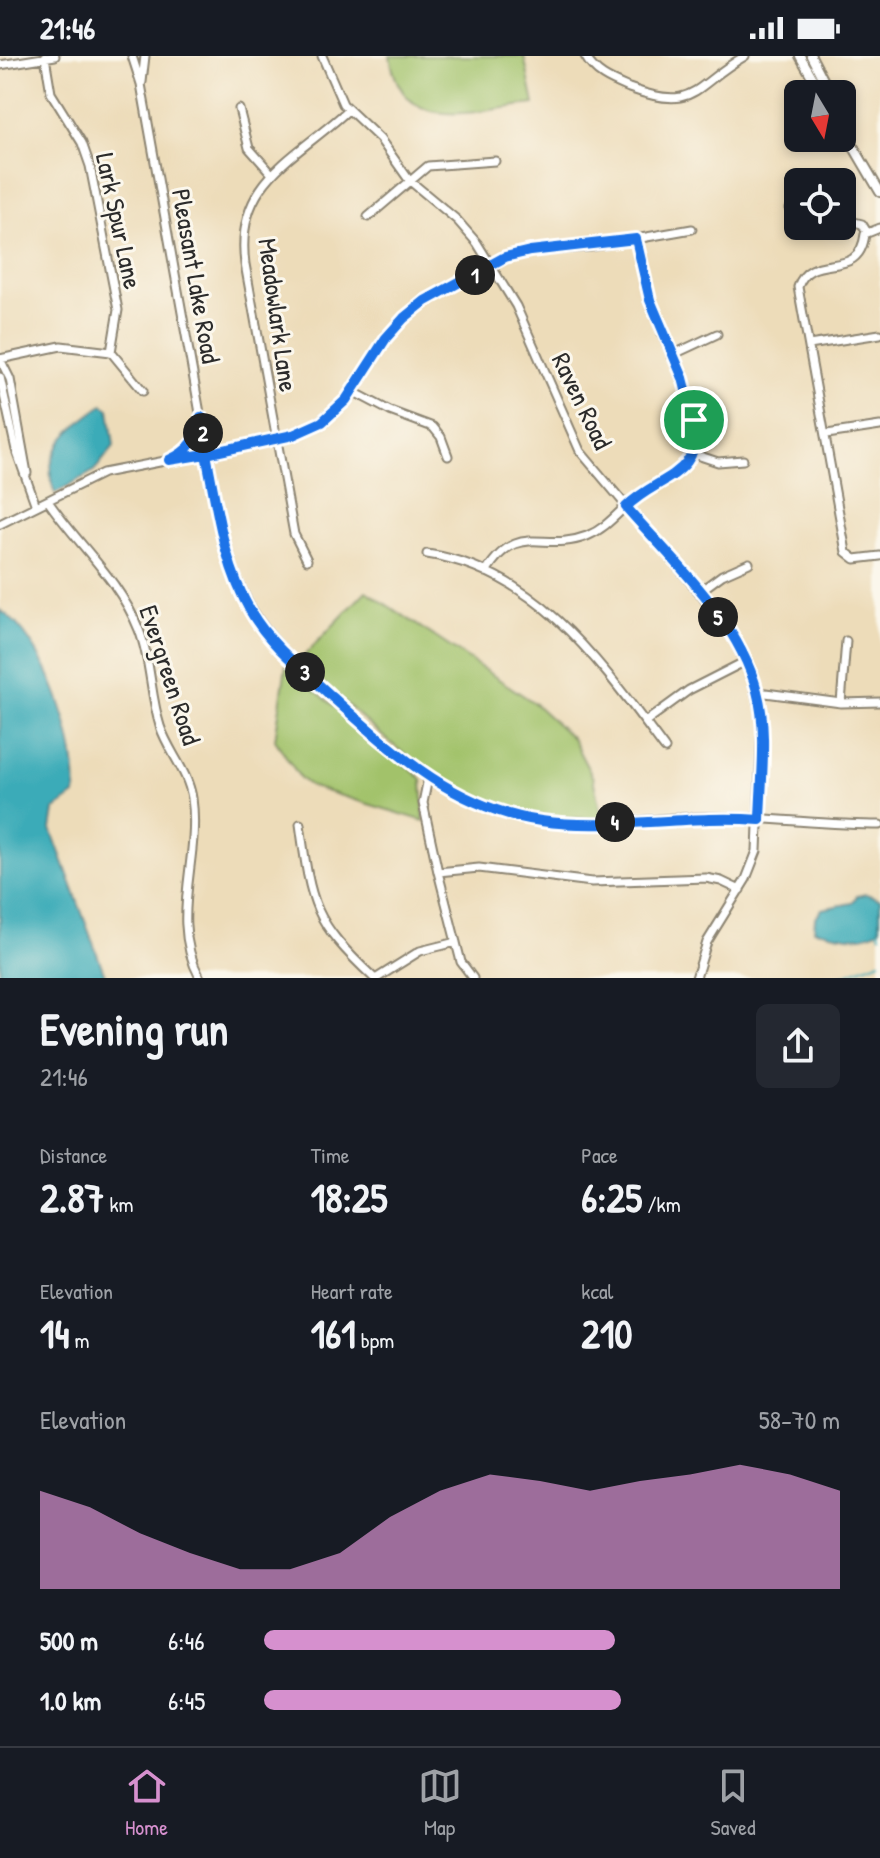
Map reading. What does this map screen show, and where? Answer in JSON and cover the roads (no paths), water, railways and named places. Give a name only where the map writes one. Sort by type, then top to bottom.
[{"type":"main road","points":[[800,56],[815,80]]},
{"type":"main road","points":[[811,56],[823,80]]},
{"type":"main road","points":[[856,151],[880,192]]},
{"type":"street","points":[[0,65],[55,56]]},
{"type":"street","name":"Pleasant Lake Road","points":[[132,56],[141,84],[206,454],[228,556],[243,597],[258,623],[290,659],[428,778],[489,808],[544,821],[577,824],[705,817],[880,825]]},
{"type":"street","name":"Pleasant Lake Road","points":[[141,84],[145,56]]},
{"type":"street","name":"Raven Road","points":[[322,56],[338,96],[348,110],[380,139],[409,180],[465,228],[492,266],[516,306],[572,437],[626,507],[699,592],[746,661],[758,692],[762,731],[760,820],[754,861],[740,890],[707,942],[696,978]]},
{"type":"street","points":[[585,56],[606,78],[669,99],[698,91],[745,56]]},
{"type":"street","name":"Lark Spur Lane","points":[[45,57],[55,103],[79,137],[90,166],[118,310],[111,352]]},
{"type":"street","points":[[239,109],[249,148],[271,173]]},
{"type":"street","name":"Meadowlark Lane","points":[[307,560],[296,540],[244,257],[250,211],[271,173],[348,110]]},
{"type":"street","points":[[368,217],[409,180],[434,164],[495,161]]},
{"type":"street","points":[[856,222],[862,224],[867,232],[861,253],[855,259],[810,269],[802,276],[798,287],[846,551],[850,558],[880,556]]},
{"type":"street","points":[[867,232],[880,228]]},
{"type":"street","points":[[0,524],[103,473],[278,439],[322,422],[352,391],[386,338],[404,318],[425,301],[521,252],[636,239],[692,229]]},
{"type":"street","points":[[486,572],[498,554],[514,542],[588,536],[677,474],[691,453],[694,420],[683,378],[650,300],[636,239]]},
{"type":"street","points":[[672,355],[717,334]]},
{"type":"street","points":[[809,345],[880,334]]},
{"type":"street","points":[[0,359],[61,346],[111,352],[143,391]]},
{"type":"street","points":[[0,359],[7,366],[15,400],[28,484]]},
{"type":"street","points":[[0,377],[11,430],[36,506]]},
{"type":"street","points":[[352,391],[390,411],[433,427],[441,437],[448,456]]},
{"type":"street","points":[[169,460],[192,445],[201,417]]},
{"type":"street","points":[[827,434],[880,426]]},
{"type":"street","points":[[691,453],[718,462],[743,460]]},
{"type":"street","name":"Evergreen Road","points":[[48,501],[117,585],[130,610],[146,651],[161,728],[190,786],[193,823],[184,925],[188,948],[200,978]]},
{"type":"street","points":[[427,554],[457,558],[486,572],[548,611],[573,631],[665,749]]},
{"type":"street","points":[[699,592],[722,575],[749,563]]},
{"type":"street","points":[[841,703],[846,641]]},
{"type":"street","points":[[645,722],[696,685],[746,661]]},
{"type":"street","points":[[758,692],[841,703],[880,702]]},
{"type":"street","points":[[428,778],[423,803],[438,872],[463,968],[473,978]]},
{"type":"street","points":[[300,824],[308,881],[316,909],[342,948],[375,978],[420,951],[456,942]]},
{"type":"street","points":[[438,872],[479,868],[592,882],[706,878],[740,890]]},
{"type":"water","points":[[103,405],[109,409],[114,446],[94,471],[55,493],[51,465],[55,452],[81,421]]},
{"type":"water","points":[[0,610],[17,624],[32,644],[57,694],[66,721],[72,748],[75,795],[54,810],[51,829],[106,978],[0,978]]},
{"type":"water","points":[[866,894],[880,899],[880,929],[863,936],[814,930],[815,918],[822,909],[852,903],[857,896]]},
{"type":"waterway","points":[[878,930],[880,935]]},
{"type":"waterway","points":[[836,978],[880,961]]}]
